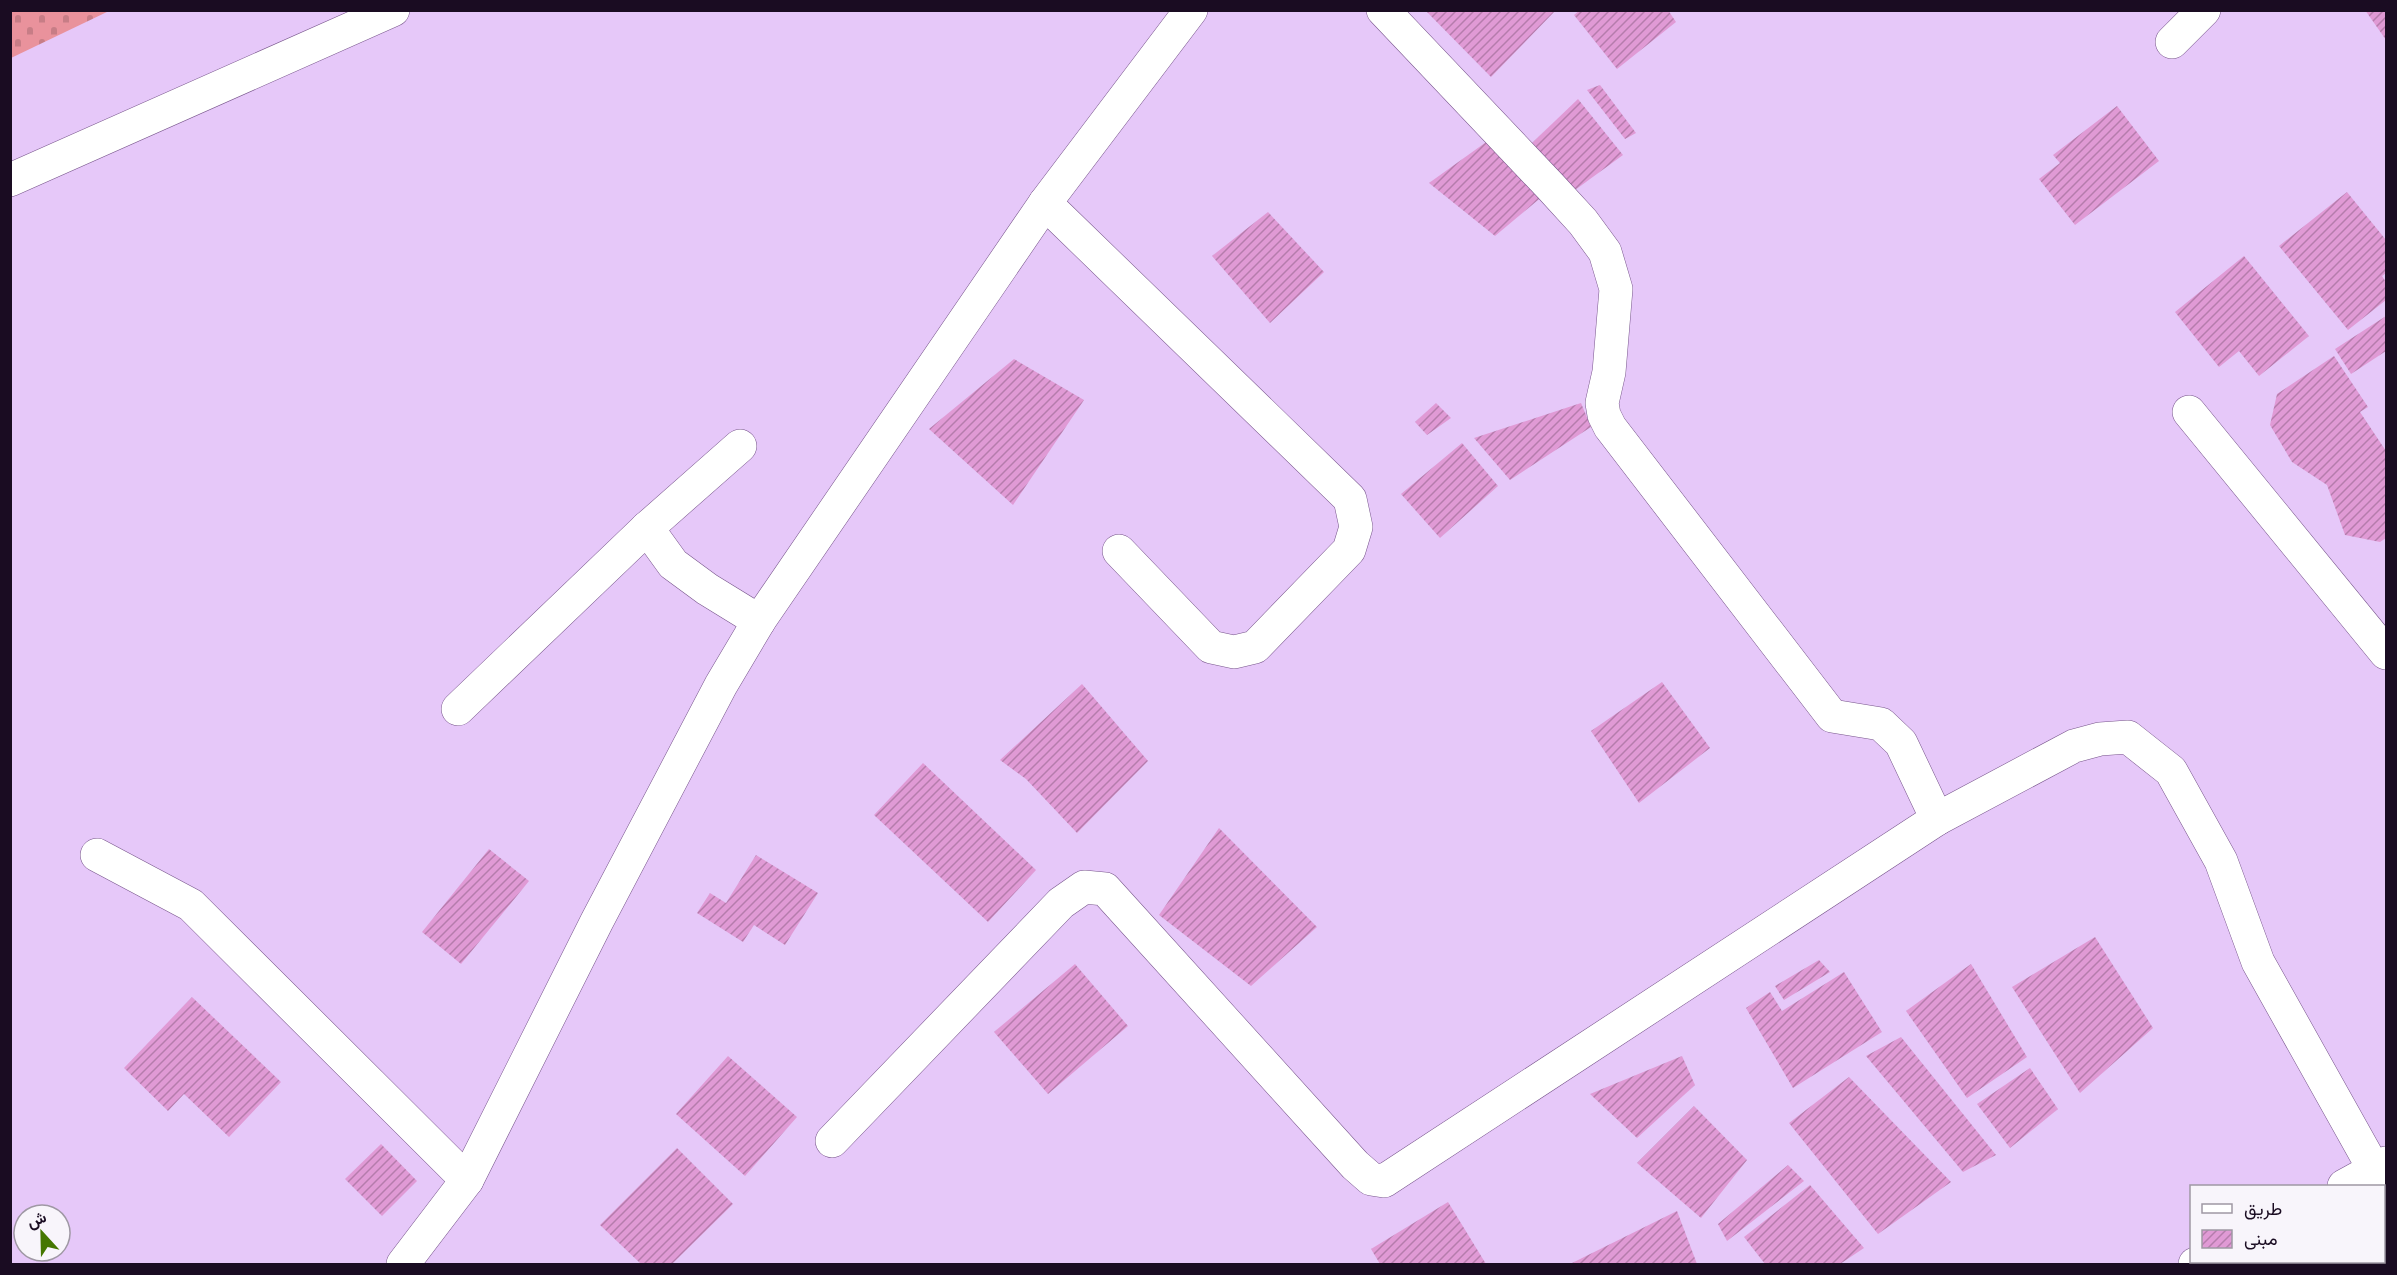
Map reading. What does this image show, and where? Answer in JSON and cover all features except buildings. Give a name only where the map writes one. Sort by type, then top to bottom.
[{"type":"street","points":[[10,180],[393,10]]},
{"type":"street","points":[[403,1264],[467,1180],[608,900],[721,684],[759,621],[1045,203],[1191,10]]},
{"type":"street","points":[[1383,10],[1550,186],[1583,222],[1605,252],[1616,289],[1609,372],[1602,403],[1604,415],[1610,427],[1832,716],[1881,724],[1901,743],[1937,819]]},
{"type":"street","points":[[2172,42],[2204,10]]},
{"type":"street","points":[[1045,203],[1350,500],[1356,527],[1349,550],[1255,647],[1234,652],[1211,647],[1119,551]]},
{"type":"street","points":[[2189,412],[2386,653]]},
{"type":"street","points":[[458,709],[647,528],[740,446]]},
{"type":"street","points":[[647,528],[673,564],[707,589],[759,621]]},
{"type":"street","points":[[832,1141],[1061,903],[1084,887],[1105,889],[1356,1165],[1371,1179],[1384,1181],[1937,819],[2074,746],[2100,739],[2128,737],[2171,771],[2221,861],[2258,962],[2383,1174],[2347,1185]]},
{"type":"street","points":[[97,855],[191,905],[467,1180]]},
{"type":"green space","points":[[11,10],[109,10],[109,11],[11,58]]}]
